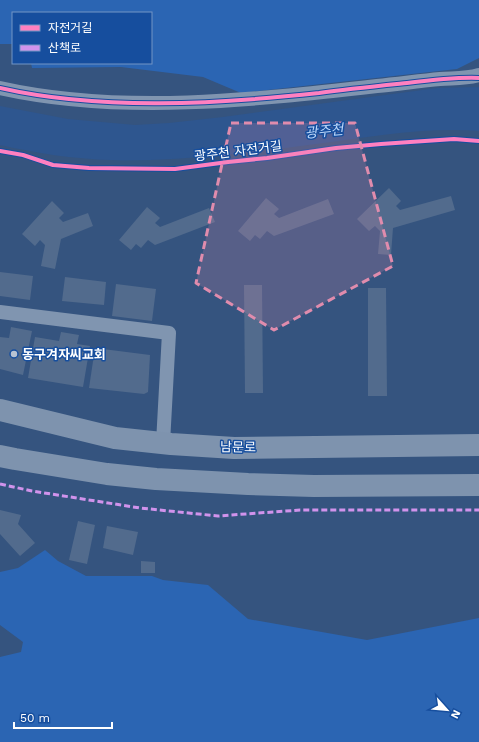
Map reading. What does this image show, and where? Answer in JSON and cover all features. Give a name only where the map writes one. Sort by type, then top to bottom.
[{"type":"main road","name":"남문로","points":[[0,410],[100,435],[163,443],[234,448],[479,445]]},
{"type":"main road","points":[[0,456],[15,460],[108,474],[163,479],[314,486],[479,484]]},
{"type":"street","points":[[0,88],[24,94],[74,99],[174,103],[302,94],[440,79],[470,78],[479,75]]},
{"type":"street","points":[[0,312],[169,333],[163,443]]},
{"type":"highlighted area","points":[[231,123],[355,123],[393,266],[274,330],[196,283]]},
{"type":"shaded area","points":[[0,0],[479,0],[479,58],[457,69],[241,93],[203,77],[121,67],[32,68],[31,64],[152,64],[152,12],[12,12],[12,44],[0,44]]},
{"type":"shaded area","points":[[45,550],[58,561],[86,576],[152,576],[163,580],[208,585],[248,619],[367,640],[479,618],[479,742],[0,742],[0,657],[21,652],[23,642],[0,625],[0,572],[18,568]]},
{"type":"water","name":"광주천","points":[[479,87],[479,131],[438,130],[233,154],[150,160],[69,157],[0,145],[0,106],[68,119],[135,125],[223,117],[437,88]]},
{"type":"building","points":[[389,188],[401,201],[396,206],[400,210],[451,196],[455,210],[393,228],[391,255],[378,254],[380,231],[375,226],[369,231],[357,219]]},
{"type":"building","points":[[266,198],[279,209],[274,214],[279,218],[328,199],[334,214],[274,236],[267,231],[260,239],[255,235],[250,241],[238,231]]},
{"type":"building","points":[[52,201],[64,213],[59,218],[63,222],[88,213],[93,226],[61,239],[55,269],[41,266],[45,245],[40,240],[35,246],[22,234]]},
{"type":"building","points":[[147,207],[160,218],[155,223],[160,227],[209,208],[215,222],[155,245],[148,240],[141,248],[136,244],[131,250],[119,240]]},
{"type":"building","points":[[0,272],[33,276],[30,300],[0,296]]},
{"type":"building","points":[[65,277],[106,282],[104,305],[62,301]]},
{"type":"building","points":[[116,284],[156,289],[152,321],[112,316]]},
{"type":"building","points":[[244,285],[262,285],[263,393],[245,393]]},
{"type":"building","points":[[368,288],[386,288],[387,396],[368,396]]},
{"type":"building","name":"동구겨자씨교회","points":[[11,327],[32,331],[23,375],[0,369],[0,337],[9,338]]},
{"type":"building","points":[[61,332],[79,335],[77,344],[90,346],[83,387],[28,378],[35,337],[59,341]]},
{"type":"building","points":[[95,348],[150,355],[148,392],[144,394],[89,388]]},
{"type":"building","points":[[0,510],[21,515],[18,524],[35,543],[20,556],[0,534]]},
{"type":"building","points":[[78,521],[95,525],[87,564],[69,560]]},
{"type":"building","points":[[107,526],[138,532],[133,555],[103,548]]},
{"type":"building","points":[[141,561],[155,562],[155,573],[141,573]]},
{"type":"marked path","points":[[0,484],[32,491],[140,508],[218,516],[300,510],[479,510]]},
{"type":"cycle path","points":[[0,88],[78,100],[118,103],[159,103],[280,97],[443,79],[479,78]]},
{"type":"cycle path","name":"광주천 자전거길","points":[[0,151],[23,155],[53,165],[89,168],[175,169],[336,148],[454,139],[479,141]]},
{"type":"place","name":"동구겨자씨교회","points":[[14,354]]}]
